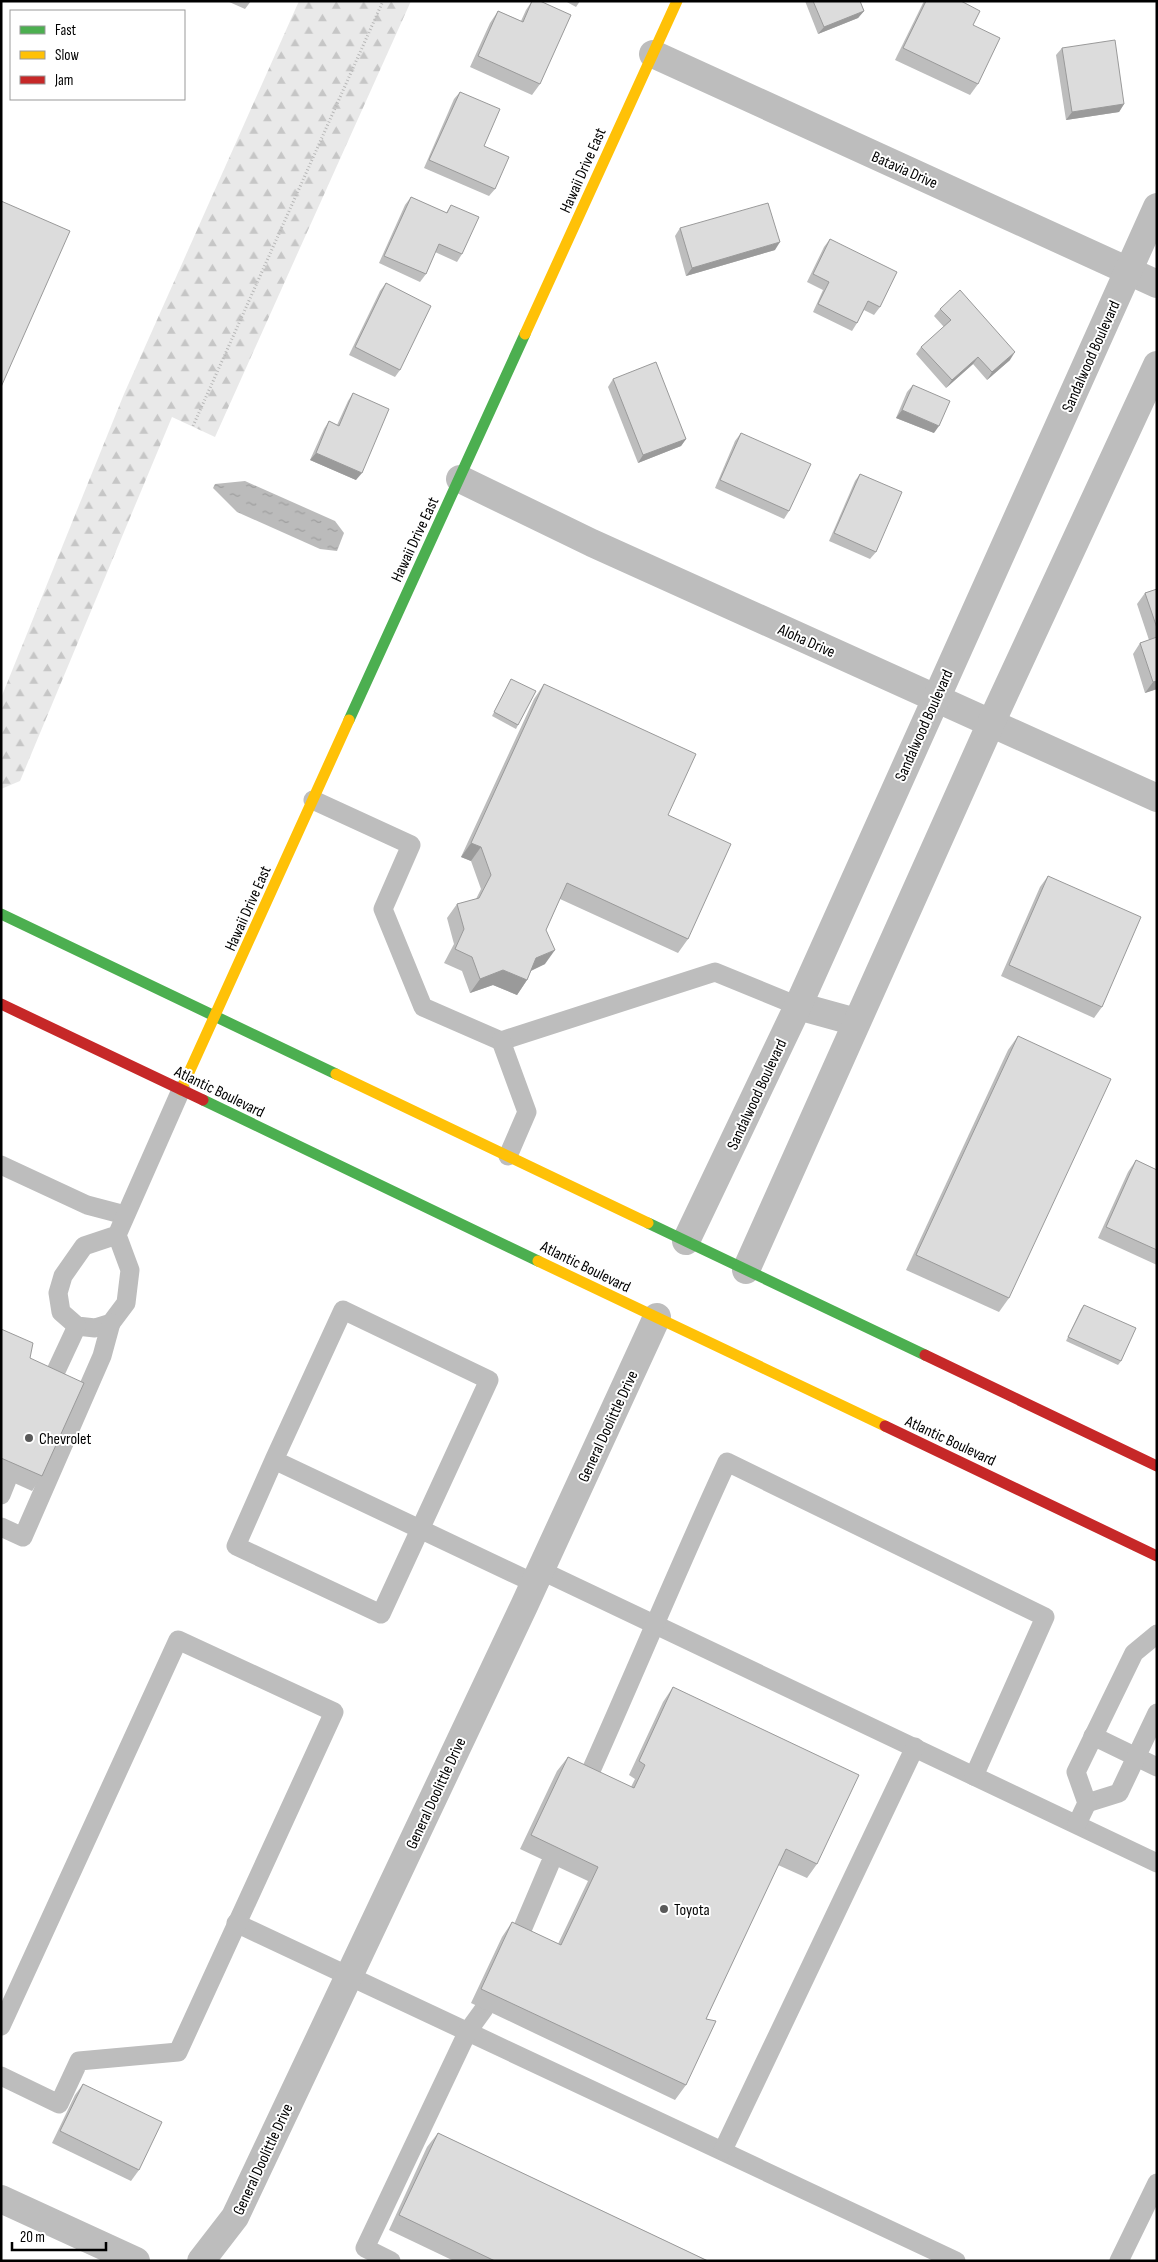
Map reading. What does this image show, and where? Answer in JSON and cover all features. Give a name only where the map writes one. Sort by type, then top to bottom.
[{"type":"main road","name":"Hawaii Drive East","points":[[181,1090],[676,1]]},
{"type":"main road","points":[[1,914],[1157,1466]]},
{"type":"main road","name":"Atlantic Boulevard","points":[[1,1004],[1157,1556]]},
{"type":"street","name":"Batavia Drive","points":[[653,54],[1157,284]]},
{"type":"street","name":"Sandalwood Boulevard","points":[[686,1241],[798,1006],[1157,207]]},
{"type":"street","points":[[746,1270],[991,723],[1157,366]]},
{"type":"street","name":"Aloha Drive","points":[[460,479],[592,543],[1157,798]]},
{"type":"street","points":[[798,1006],[856,1022]]},
{"type":"street","name":"General Doolittle Drive","points":[[201,2261],[235,2217],[657,1318]]},
{"type":"street","points":[[1,2199],[136,2261]]},
{"type":"lane","points":[[313,800],[411,845],[383,909],[423,1007],[501,1041],[715,972],[798,1006]]},
{"type":"lane","points":[[501,1041],[527,1112],[508,1156]]},
{"type":"lane","points":[[1,1527],[23,1537],[102,1356],[111,1323],[126,1303],[130,1270],[117,1235],[181,1090]]},
{"type":"lane","points":[[1,1165],[88,1205],[125,1215]]},
{"type":"lane","points":[[111,1323],[95,1328],[77,1326],[61,1312],[58,1293],[63,1276],[84,1246],[117,1235]]},
{"type":"lane","points":[[343,1310],[489,1380],[381,1614],[236,1546],[274,1460],[343,1310]]},
{"type":"lane","points":[[49,1386],[77,1326]]},
{"type":"lane","points":[[274,1460],[420,1530],[656,1625],[1157,1863]]},
{"type":"lane","points":[[585,1784],[656,1625],[688,1545],[727,1462],[1045,1617],[974,1776]]},
{"type":"lane","points":[[1077,1824],[1087,1803],[1076,1772],[1134,1653],[1157,1634]]},
{"type":"lane","points":[[1,2026],[178,1640],[334,1712],[178,2052],[79,2061],[59,2104],[1,2076]]},
{"type":"lane","points":[[1087,1803],[1119,1793],[1157,1713]]},
{"type":"lane","points":[[1093,1736],[1157,1767]]},
{"type":"lane","points":[[723,2150],[915,1747]]},
{"type":"lane","points":[[516,1944],[550,1864]]},
{"type":"lane","points":[[236,1923],[956,2261]]},
{"type":"lane","points":[[391,2261],[365,2248],[468,2032],[484,2009]]},
{"type":"lane","points":[[1119,2261],[1154,2195]]},
{"type":"path","points":[[193,426],[383,1]]},
{"type":"green space","points":[[299,1],[411,1],[215,437],[172,417],[20,781],[1,789],[1,698],[124,394]]},
{"type":"water","points":[[245,481],[335,521],[344,533],[337,551],[320,549],[237,512],[213,488],[215,484]]},
{"type":"building","points":[[532,1],[540,1],[571,15],[540,84],[478,56],[498,11],[523,22]]},
{"type":"building","points":[[813,1],[860,1],[864,11],[824,27]]},
{"type":"building","points":[[926,1],[961,1],[980,11],[973,25],[1000,38],[978,84],[903,48]]},
{"type":"building","points":[[1115,40],[1124,104],[1072,112],[1062,48]]},
{"type":"building","points":[[460,92],[500,109],[484,146],[509,157],[495,189],[429,160]]},
{"type":"building","points":[[411,197],[447,213],[451,205],[479,217],[462,254],[439,244],[426,274],[384,256]]},
{"type":"building","points":[[1,201],[70,231],[1,387]]},
{"type":"building","points":[[768,203],[780,242],[692,268],[680,228]]},
{"type":"building","points":[[830,239],[897,272],[880,307],[868,301],[857,323],[818,304],[829,282],[813,274]]},
{"type":"building","points":[[386,283],[431,306],[400,370],[355,347]]},
{"type":"building","points":[[960,290],[1015,352],[992,372],[978,357],[952,380],[921,347],[951,320],[940,309]]},
{"type":"building","points":[[656,362],[686,439],[643,455],[613,379]]},
{"type":"building","points":[[913,385],[950,401],[939,426],[902,410]]},
{"type":"building","points":[[353,393],[389,409],[362,473],[316,453],[329,421],[339,426]]},
{"type":"building","points":[[741,433],[811,464],[789,511],[720,480]]},
{"type":"building","points":[[860,474],[902,492],[876,552],[834,533]]},
{"type":"building","points":[[1157,589],[1157,628],[1145,593]]},
{"type":"building","points":[[1157,637],[1157,681],[1153,682],[1140,643]]},
{"type":"building","points":[[511,679],[536,691],[518,725],[494,712]]},
{"type":"building","points":[[544,684],[696,754],[668,815],[731,844],[688,939],[567,883],[546,930],[555,950],[536,958],[527,980],[503,970],[480,979],[472,957],[455,949],[464,929],[457,904],[479,898],[491,875],[481,847],[471,843]]},
{"type":"building","points":[[1048,876],[1141,917],[1102,1007],[1009,965]]},
{"type":"building","points":[[1018,1036],[1111,1079],[1009,1298],[916,1255]]},
{"type":"building","points":[[1136,1160],[1157,1170],[1157,1250],[1106,1227]]},
{"type":"building","points":[[1084,1305],[1136,1328],[1121,1361],[1068,1337]]},
{"type":"building","name":"Chevrolet","points":[[1,1329],[33,1343],[30,1358],[84,1383],[42,1476],[1,1458]]},
{"type":"building","name":"Toyota","points":[[673,1687],[859,1775],[817,1864],[786,1849],[706,2019],[716,2021],[686,2085],[481,1989],[512,1922],[561,1945],[598,1867],[531,1835],[568,1757],[634,1788],[645,1765],[639,1761]]},
{"type":"building","points":[[83,2084],[162,2122],[139,2170],[60,2131]]},
{"type":"building","points":[[438,2133],[708,2261],[495,2261],[399,2215]]},
{"type":"traffic: fast","points":[[349,720],[525,334]]},
{"type":"traffic: fast","points":[[1,914],[336,1074]]},
{"type":"traffic: fast","points":[[203,1100],[538,1261]]},
{"type":"traffic: fast","points":[[648,1223],[925,1355]]},
{"type":"traffic: slow","points":[[525,334],[677,1]]},
{"type":"traffic: slow","points":[[181,1090],[349,720]]},
{"type":"traffic: slow","points":[[336,1074],[648,1223]]},
{"type":"traffic: slow","points":[[538,1261],[885,1426]]},
{"type":"traffic: jam","points":[[1,1004],[203,1100]]},
{"type":"traffic: jam","points":[[925,1355],[1157,1466]]},
{"type":"traffic: jam","points":[[885,1426],[1157,1556]]},
{"type":"place","name":"Chevrolet","points":[[29,1438]]},
{"type":"place","name":"Toyota","points":[[664,1909]]}]
